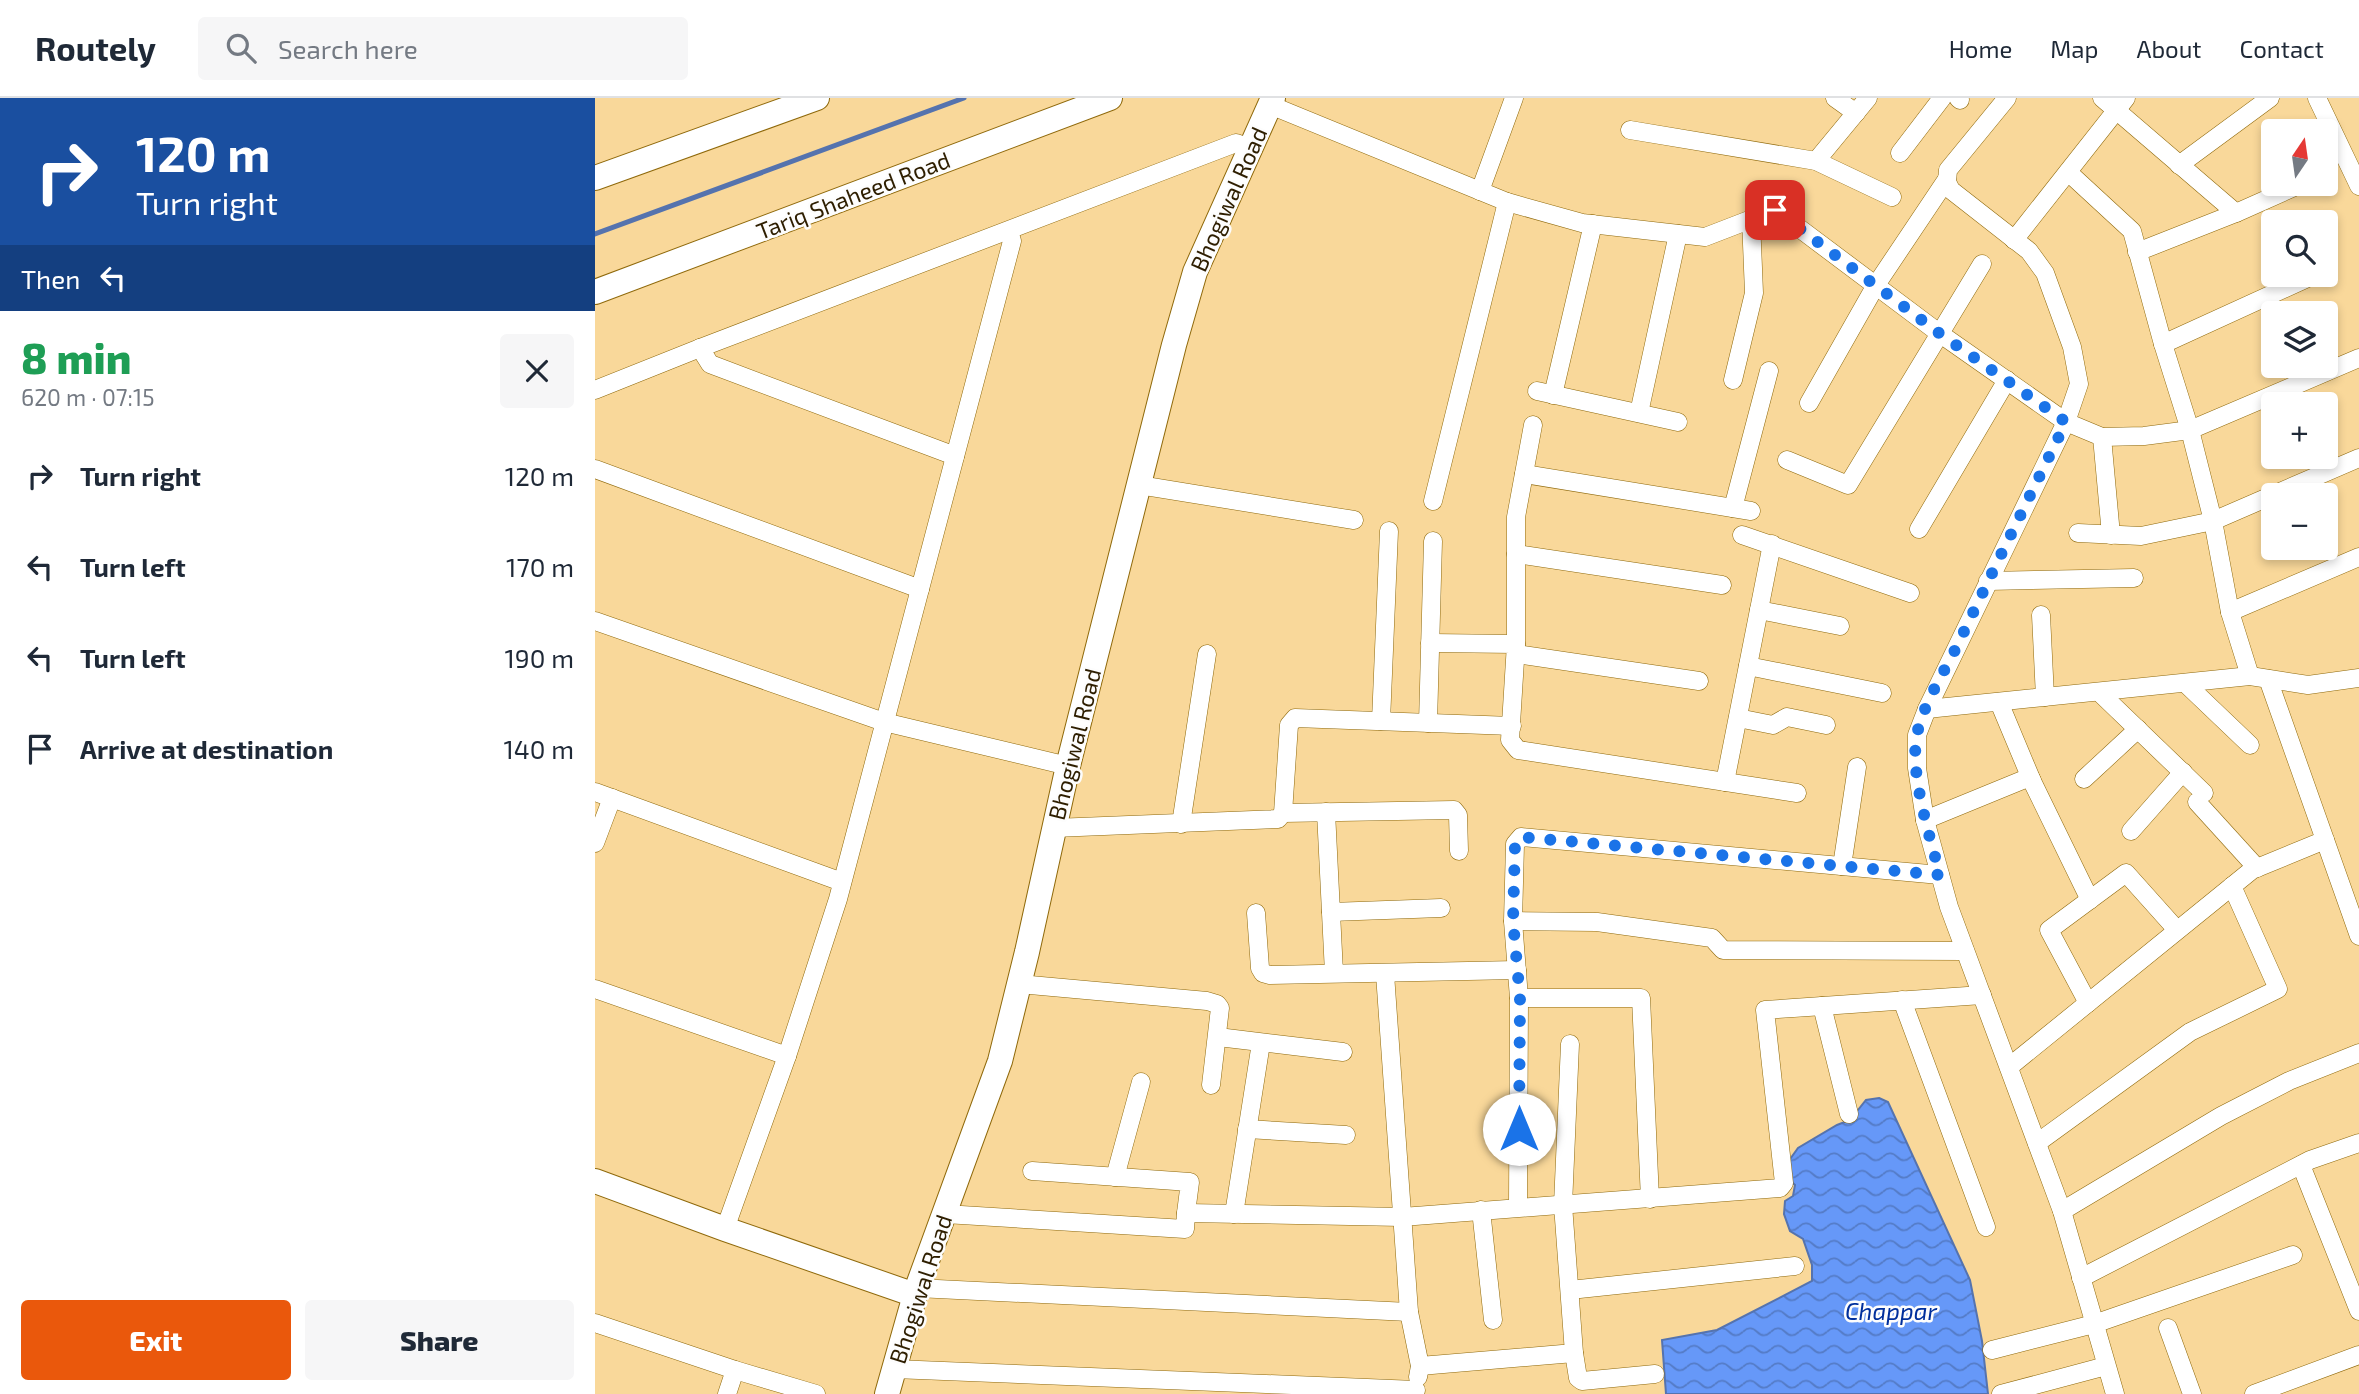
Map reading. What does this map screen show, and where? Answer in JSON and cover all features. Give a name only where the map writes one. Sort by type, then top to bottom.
[{"type":"main road","points":[[595,178],[817,98]]},
{"type":"main road","name":"Tariq Shaheed Road","points":[[595,292],[1110,98]]},
{"type":"main road","name":"Bhogiwal Road","points":[[887,1394],[916,1292],[1000,1061],[1067,766],[1195,272],[1271,101]]},
{"type":"main road","points":[[595,1181],[725,1229],[916,1292]]},
{"type":"street","points":[[1480,191],[1514,98]]},
{"type":"street","points":[[1835,98],[1856,113]]},
{"type":"street","points":[[1816,161],[1868,98]]},
{"type":"street","points":[[1900,153],[1942,98]]},
{"type":"street","points":[[2007,98],[1948,170],[1947,178],[1951,190],[2029,251],[2045,273],[2072,348],[2079,384],[2066,422],[1927,709],[1917,735],[1917,768],[1925,820],[1940,875],[1965,951],[2062,1211],[2115,1394]]},
{"type":"street","points":[[2179,165],[2270,98]]},
{"type":"street","points":[[2317,98],[2359,186]]},
{"type":"street","points":[[1271,101],[1507,202],[1593,224],[1705,237],[1775,210],[1939,333],[2066,422],[2102,437],[2144,436],[2190,430],[2359,358]]},
{"type":"street","points":[[2014,240],[2068,172],[2115,102],[2179,165],[2236,213]]},
{"type":"street","points":[[1630,130],[1816,161],[1892,197]]},
{"type":"street","points":[[595,390],[1236,143],[1250,148]]},
{"type":"street","points":[[2068,172],[2131,231],[2190,430],[2213,521],[2230,612],[2325,841],[2359,936]]},
{"type":"street","points":[[1808,403],[1877,285],[1947,178]]},
{"type":"street","points":[[2137,252],[2274,196]]},
{"type":"street","points":[[1433,501],[1507,202]]},
{"type":"street","points":[[1733,380],[1753,293],[1751,219]]},
{"type":"street","points":[[1593,224],[1545,393],[1678,422]]},
{"type":"street","points":[[725,1229],[787,1056],[842,881],[1012,241],[1009,231]]},
{"type":"street","points":[[1639,414],[1678,234]]},
{"type":"street","points":[[1787,460],[1848,485],[1982,264]]},
{"type":"street","points":[[2163,344],[2288,287]]},
{"type":"street","points":[[700,348],[710,364],[955,456]]},
{"type":"street","points":[[1733,508],[1769,371]]},
{"type":"street","points":[[1919,529],[2007,380]]},
{"type":"street","points":[[1533,425],[1516,517],[1516,649],[1510,740],[1518,750],[1797,793]]},
{"type":"street","points":[[2102,437],[2111,535]]},
{"type":"street","points":[[2301,483],[2359,458]]},
{"type":"street","points":[[595,469],[920,589]]},
{"type":"street","points":[[1524,474],[1751,511]]},
{"type":"street","points":[[1139,485],[1354,520]]},
{"type":"street","points":[[2078,533],[2141,536],[2213,521],[2261,500]]},
{"type":"street","points":[[1381,721],[1389,531]]},
{"type":"street","points":[[1742,535],[1910,593]]},
{"type":"street","points":[[1428,723],[1433,541]]},
{"type":"street","points":[[1725,782],[1772,544]]},
{"type":"street","points":[[1516,554],[1722,585]]},
{"type":"street","points":[[2230,612],[2359,557]]},
{"type":"street","points":[[1988,581],[2134,579]]},
{"type":"street","points":[[1759,610],[1840,626]]},
{"type":"street","points":[[2041,615],[2045,697]]},
{"type":"street","points":[[595,621],[884,722],[1067,766]]},
{"type":"street","points":[[1430,643],[1516,649],[1699,681]]},
{"type":"street","points":[[1181,824],[1207,654]]},
{"type":"street","points":[[1748,666],[1882,693]]},
{"type":"street","points":[[1927,709],[2185,683],[2259,678],[2308,685],[2359,678]]},
{"type":"street","points":[[2185,683],[2250,745]]},
{"type":"street","points":[[2099,692],[2183,772],[2257,868]]},
{"type":"street","points":[[1999,702],[2032,780],[2090,900]]},
{"type":"street","points":[[1738,718],[1773,725],[1787,717],[1826,725]]},
{"type":"street","points":[[1054,828],[1278,819],[1283,813],[1291,721],[1295,718],[1511,726]]},
{"type":"street","points":[[2084,779],[2138,729]]},
{"type":"street","points":[[1842,866],[1857,767]]},
{"type":"street","points":[[2131,831],[2183,772]]},
{"type":"street","points":[[1925,820],[2030,777],[2032,780]]},
{"type":"street","points":[[595,843],[603,795],[842,881]]},
{"type":"street","points":[[1283,813],[1454,810],[1458,815],[1459,851]]},
{"type":"street","points":[[1326,812],[1334,973]]},
{"type":"street","points":[[1518,1207],[1520,998],[1513,921],[1515,844],[1521,837],[1940,875]]},
{"type":"street","points":[[2009,1067],[2257,868],[2325,841]]},
{"type":"street","points":[[2088,1003],[2049,930],[2126,873],[2178,930]]},
{"type":"street","points":[[2037,1143],[2190,1032],[2278,989],[2232,886]]},
{"type":"street","points":[[1331,912],[1441,908]]},
{"type":"street","points":[[1256,913],[1260,968],[1270,975],[1517,970]]},
{"type":"street","points":[[1513,921],[1597,922],[1712,939],[1723,950],[1965,951]]},
{"type":"street","points":[[894,1369],[1291,1389],[1416,1392],[1420,1366],[1409,1312],[1385,974]]},
{"type":"street","points":[[1019,984],[1207,1000],[1217,1004],[1220,1008],[1218,1037],[1211,1085]]},
{"type":"street","points":[[595,989],[787,1056]]},
{"type":"street","points":[[1186,1213],[1402,1217],[1730,1193],[1783,1186],[1765,1010],[1982,995]]},
{"type":"street","points":[[1520,998],[1641,998],[1650,1199]]},
{"type":"street","points":[[1902,1000],[1986,1227]]},
{"type":"street","points":[[1822,1006],[1849,1114]]},
{"type":"street","points":[[1218,1037],[1343,1052]]},
{"type":"street","points":[[1234,1214],[1261,1043]]},
{"type":"street","points":[[1570,1044],[1563,1205],[1574,1353],[1580,1380],[1607,1386],[1655,1374]]},
{"type":"street","points":[[2062,1211],[2221,1116],[2289,1081],[2359,1053]]},
{"type":"street","points":[[1115,1177],[1141,1082]]},
{"type":"street","points":[[1247,1129],[1346,1135]]},
{"type":"street","points":[[2081,1278],[2301,1165],[2359,1143]]},
{"type":"street","points":[[2301,1165],[2359,1311]]},
{"type":"street","points":[[944,1214],[1185,1229],[1190,1182],[1032,1171]]},
{"type":"street","points":[[1481,1210],[1493,1320]]},
{"type":"street","points":[[1993,1350],[2094,1324],[2293,1255]]},
{"type":"street","points":[[1570,1290],[1795,1266]]},
{"type":"street","points":[[916,1292],[1409,1312]]},
{"type":"street","points":[[595,1322],[735,1370],[816,1394]]},
{"type":"street","points":[[2168,1328],[2192,1394]]},
{"type":"street","points":[[1420,1366],[1574,1353]]},
{"type":"street","points":[[2254,1394],[2359,1355]]},
{"type":"street","points":[[2001,1394],[2106,1366]]},
{"type":"street","points":[[727,1394],[735,1370]]},
{"type":"water","name":"Chappar","points":[[1879,1098],[1888,1102],[1970,1280],[1982,1341],[1988,1394],[1666,1394],[1662,1340],[1717,1330],[1812,1281],[1812,1265],[1803,1239],[1790,1231],[1784,1214],[1785,1201],[1793,1196],[1795,1185],[1790,1181],[1788,1162],[1798,1148],[1850,1120],[1866,1100]]},
{"type":"waterway","points":[[595,234],[964,98]]},
{"type":"route","points":[[1519,1129],[1520,998],[1513,921],[1517,839],[1521,837],[1940,875],[1925,820],[1917,768],[1917,735],[1993,569],[2066,422],[1939,333],[1775,210]]}]
